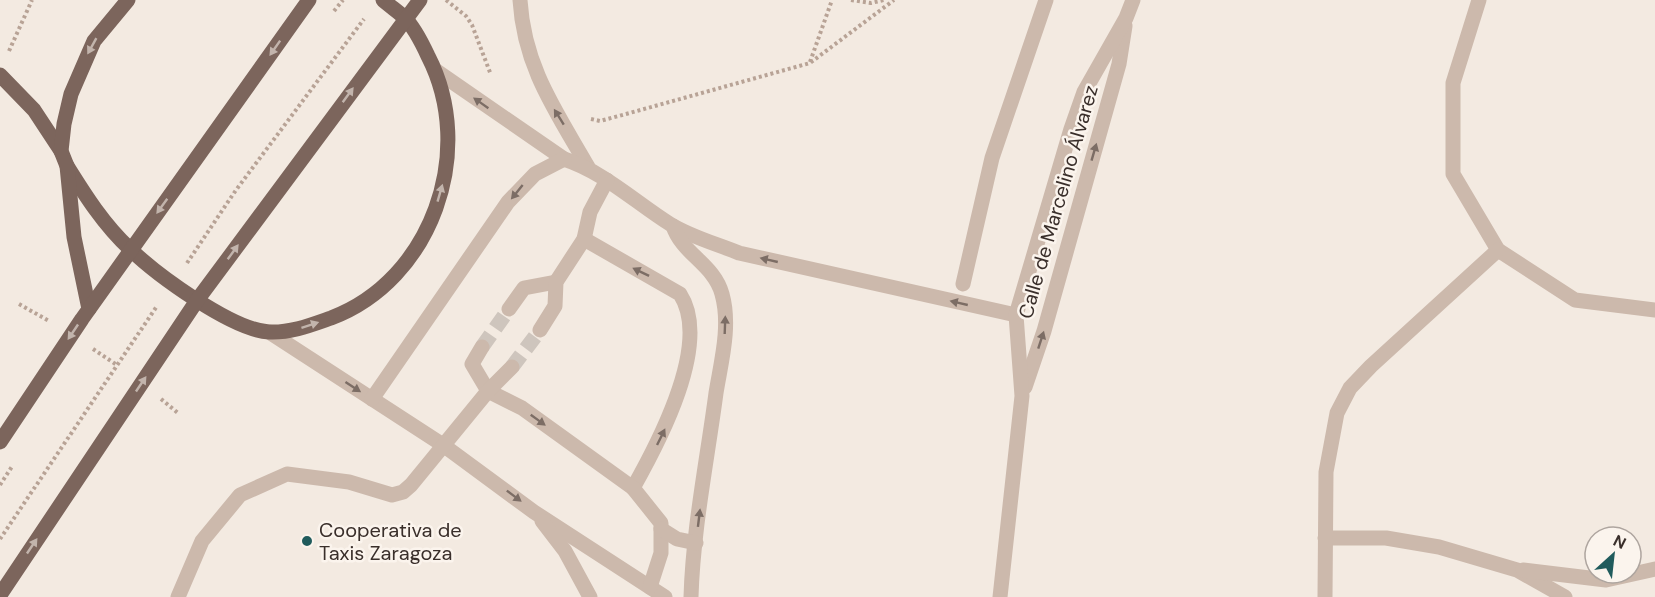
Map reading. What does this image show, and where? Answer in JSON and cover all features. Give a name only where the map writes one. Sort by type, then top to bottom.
[{"type":"main road","points":[[61,151],[71,94],[82,65],[94,41],[128,0]]},
{"type":"main road","points":[[0,442],[89,309],[309,0]]},
{"type":"main road","points":[[0,75],[34,110],[61,151],[67,166],[102,218],[131,250],[234,323],[269,332],[306,327],[349,311],[390,281],[409,260],[435,212],[447,160],[445,106],[435,70],[405,18],[383,0]]},
{"type":"main road","points":[[0,595],[198,299],[420,0]]},
{"type":"main road","points":[[67,166],[74,237],[89,309]]},
{"type":"street","points":[[520,0],[524,39],[538,81],[588,167]]},
{"type":"street","points":[[963,284],[992,158],[1046,0]]},
{"type":"street","name":"Calle de Marcelino Álvarez","points":[[1022,396],[1044,331],[1119,64],[1126,18],[1132,0]]},
{"type":"street","points":[[1479,0],[1453,83],[1453,174],[1498,250],[1575,300],[1655,310]]},
{"type":"street","name":"Calle de Marcelino Álvarez","points":[[1000,597],[1022,396],[1016,315],[1071,129],[1098,64],[1126,18]]},
{"type":"street","points":[[435,70],[564,159],[588,167],[673,226],[739,253],[1016,315]]},
{"type":"street","points":[[372,399],[515,194],[535,174],[564,159]]},
{"type":"street","points":[[540,330],[555,306],[556,282],[584,239],[590,212],[607,180]]},
{"type":"street","points":[[673,226],[677,240],[717,281],[725,308],[723,346],[696,543],[691,597]]},
{"type":"street","points":[[584,239],[680,294],[687,305],[691,321],[688,357],[665,427],[633,488]]},
{"type":"street","points":[[1325,597],[1326,472],[1337,413],[1350,388],[1371,366],[1498,250]]},
{"type":"street","points":[[509,309],[524,288],[556,282]]},
{"type":"street","points":[[269,332],[443,445],[534,512],[665,597]]},
{"type":"street","points":[[482,347],[472,364],[488,391],[522,408],[633,488],[660,523],[661,553],[650,587]]},
{"type":"street","points":[[178,597],[202,541],[240,495],[287,474],[349,482],[392,495],[403,492],[488,391],[512,367]]},
{"type":"street","points":[[534,512],[565,550],[590,597]]},
{"type":"street","points":[[661,529],[677,539],[696,543]]},
{"type":"street","points":[[1325,538],[1386,538],[1439,547],[1517,570],[1606,580],[1655,569]]},
{"type":"street","points":[[1517,570],[1564,597]]},
{"type":"path","points":[[7,56],[32,0]]},
{"type":"path","points":[[446,0],[466,16],[472,25],[494,84]]},
{"type":"path","points":[[810,63],[832,0]]},
{"type":"path","points":[[851,0],[871,3],[884,0]]},
{"type":"path","points":[[579,117],[600,121],[810,63],[894,0]]},
{"type":"path","points":[[18,304],[72,334],[141,383],[178,413]]},
{"type":"tunnel","points":[[482,347],[509,309]]},
{"type":"tunnel","points":[[512,367],[540,330]]},
{"type":"place","name":"Cooperativa de Taxis Zaragoza","points":[[307,541]]}]
